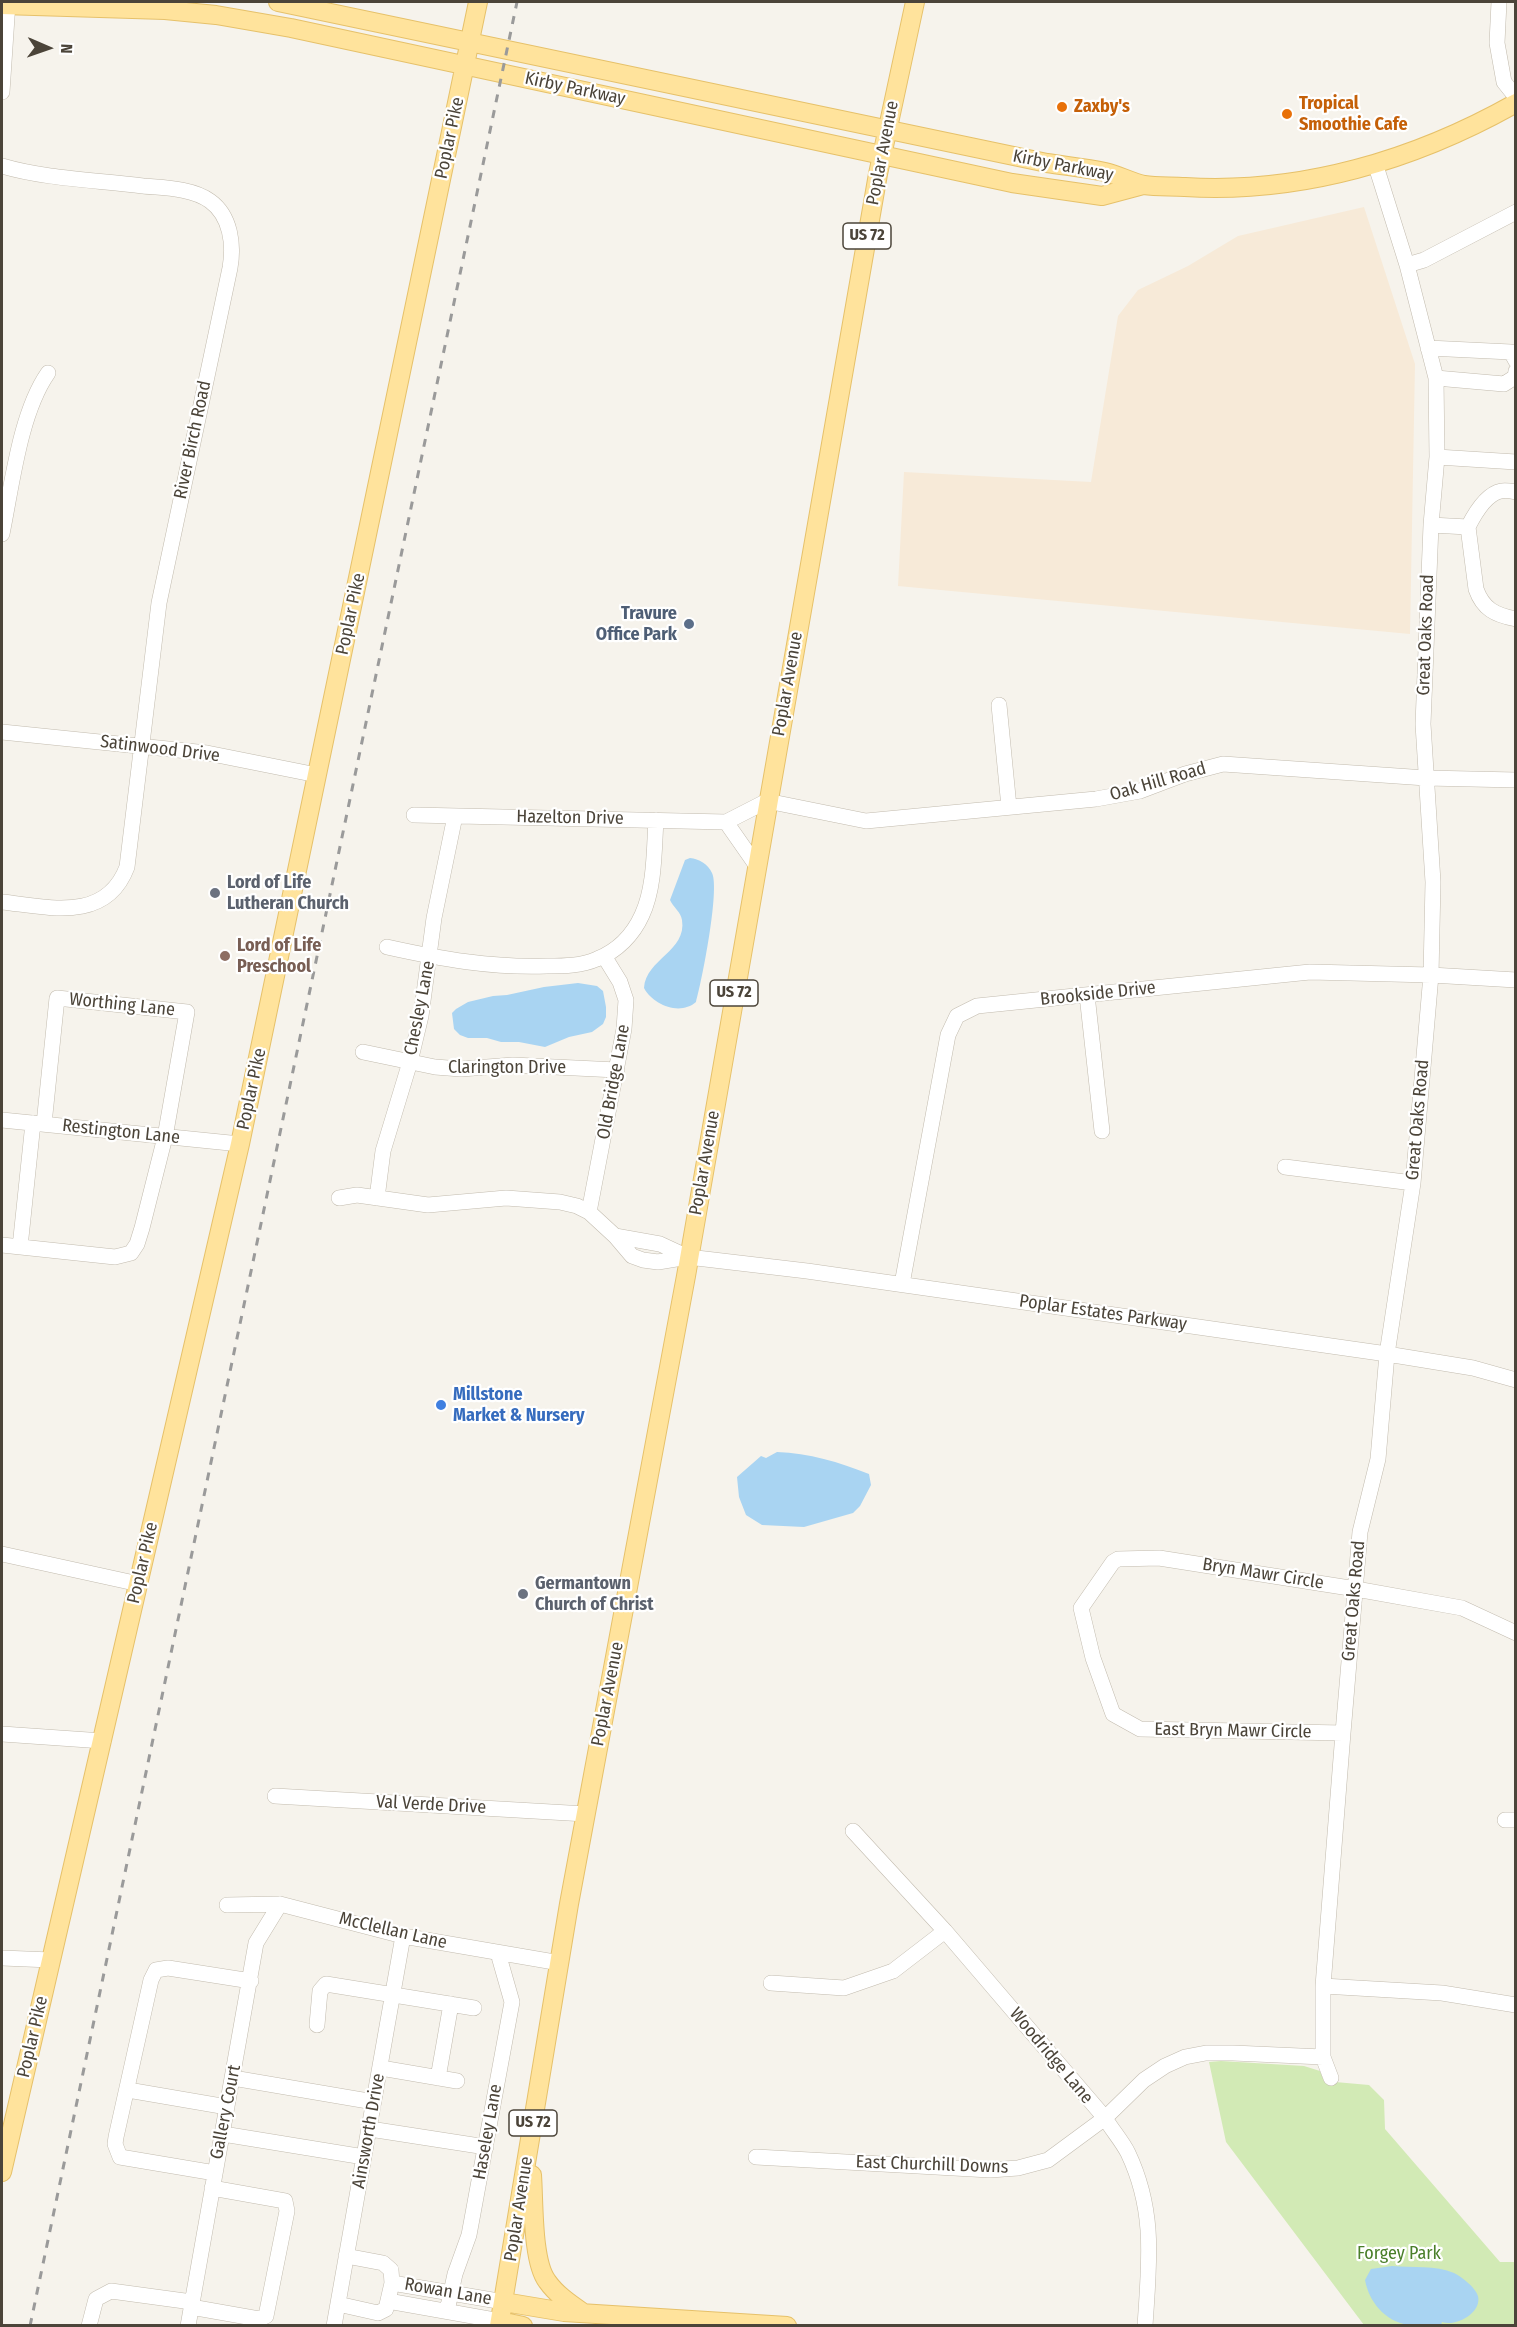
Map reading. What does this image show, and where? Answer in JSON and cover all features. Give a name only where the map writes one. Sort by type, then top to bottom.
[{"type":"main road","name":"Kirby Parkway","points":[[278,2],[1047,163],[1107,173],[1143,184],[1208,188],[1257,186],[1321,177],[1375,164],[1433,143],[1515,103]]},
{"type":"main road","name":"Poplar Pike","points":[[2,2172],[7,2125],[51,1960],[240,1144],[478,2]]},
{"type":"main road","name":"Poplar Avenue","points":[[500,2323],[586,1814],[688,1257],[881,155],[915,2]]},
{"type":"main road","name":"Kirby Parkway","points":[[6,4],[165,10],[216,15],[332,36],[465,67],[1012,183],[1082,195],[1102,196],[1143,184]]},
{"type":"main road","points":[[530,2147],[538,2265],[547,2282],[564,2300],[584,2313]]},
{"type":"main road","points":[[504,2302],[584,2313],[787,2325]]},
{"type":"main road","points":[[500,2323],[523,2325]]},
{"type":"street","points":[[1499,2],[1497,42],[1504,82],[1515,97]]},
{"type":"street","points":[[2,92],[6,4]]},
{"type":"street","name":"Great Oaks Road","points":[[1331,2078],[1323,2057],[1323,1986],[1360,1532],[1378,1459],[1388,1354],[1413,1183],[1431,975],[1433,882],[1423,724],[1431,525],[1437,457],[1436,378],[1407,265],[1375,164]]},
{"type":"street","name":"River Birch Road","points":[[2,166],[34,173],[172,189],[193,194],[209,200],[218,208],[230,231],[232,244],[230,268],[159,603],[141,745],[130,859],[124,875],[112,891],[92,904],[75,908],[2,902]]},
{"type":"street","points":[[1407,265],[1424,260],[1515,212]]},
{"type":"street","points":[[1428,348],[1511,352],[1515,361]]},
{"type":"street","points":[[1436,378],[1503,384],[1515,377],[1515,371]]},
{"type":"street","points":[[2,534],[27,415],[38,387],[48,373]]},
{"type":"street","points":[[1437,457],[1515,462]]},
{"type":"street","points":[[1515,492],[1499,491],[1489,498],[1475,513],[1468,527],[1479,598],[1492,612],[1515,619]]},
{"type":"street","points":[[1431,525],[1468,527]]},
{"type":"street","points":[[999,705],[1009,807]]},
{"type":"street","name":"Satinwood Drive","points":[[2,732],[141,745],[230,757],[317,775]]},
{"type":"street","name":"Oak Hill Road","points":[[767,801],[866,820],[1096,799],[1140,791],[1185,774],[1223,764],[1426,778],[1515,780]]},
{"type":"street","name":"Hazelton Drive","points":[[414,815],[726,822],[767,801]]},
{"type":"street","name":"Chesley Lane","points":[[377,1198],[383,1151],[410,1062],[421,1016],[434,918],[455,816]]},
{"type":"street","points":[[387,947],[430,957],[511,968],[577,965],[604,956],[631,934],[643,914],[649,892],[656,820]]},
{"type":"street","points":[[726,822],[756,865]]},
{"type":"street","name":"Old Bridge Lane","points":[[589,1212],[617,1070],[626,1000],[620,981],[604,956]]},
{"type":"street","name":"Brookside Drive","points":[[902,1284],[948,1035],[957,1016],[977,1005],[1087,996],[1310,972],[1515,980]]},
{"type":"street","points":[[1087,996],[1102,1131]]},
{"type":"street","name":"Worthing Lane","points":[[39,1124],[57,998],[188,1012],[165,1137]]},
{"type":"street","name":"Clarington Drive","points":[[363,1052],[410,1062],[461,1069],[513,1065],[617,1070]]},
{"type":"street","name":"Restington Lane","points":[[2,1120],[240,1144]]},
{"type":"street","points":[[20,1247],[39,1124]]},
{"type":"street","points":[[2,1245],[124,1257],[131,1253],[137,1244],[142,1228],[165,1137]]},
{"type":"street","points":[[1285,1167],[1413,1183]]},
{"type":"street","points":[[339,1198],[357,1195],[429,1204],[506,1198],[578,1206],[589,1212]]},
{"type":"street","name":"Poplar Estates Parkway","points":[[589,1212],[614,1234],[632,1256],[643,1260],[658,1262],[688,1257],[902,1284],[1388,1354],[1473,1368],[1515,1380]]},
{"type":"street","points":[[2,1554],[139,1584]]},
{"type":"street","name":"Bryn Mawr Circle","points":[[1113,1562],[1124,1559],[1159,1558],[1356,1588],[1462,1608],[1515,1633]]},
{"type":"street","name":"East Bryn Mawr Circle","points":[[1113,1562],[1081,1608],[1094,1658],[1113,1714],[1140,1729],[1343,1733]]},
{"type":"street","points":[[2,1734],[103,1741]]},
{"type":"street","name":"Val Verde Drive","points":[[275,1796],[586,1814]]},
{"type":"street","name":"Woodridge Lane","points":[[854,1831],[945,1931],[1105,2118],[1127,2151],[1143,2188],[1149,2219],[1145,2325]]},
{"type":"street","name":"McClellan Lane","points":[[227,1905],[280,1904],[403,1936],[560,1964]]},
{"type":"street","name":"Gallery Court","points":[[188,2325],[256,1943],[280,1904]]},
{"type":"street","points":[[771,1983],[844,1988],[893,1971],[945,1931]]},
{"type":"street","name":"Ainsworth Drive","points":[[334,2325],[403,1936]]},
{"type":"street","name":"Haseley Lane","points":[[447,2311],[455,2274],[469,2235],[512,2002],[498,1953]]},
{"type":"street","points":[[2,1958],[51,1960]]},
{"type":"street","points":[[89,2325],[96,2299],[111,2291],[191,2304],[259,2319],[266,2316],[285,2222],[287,2205],[285,2201],[120,2157],[116,2144],[151,1980],[156,1970],[168,1968],[250,1981]]},
{"type":"street","points":[[317,2025],[320,1991],[326,1984],[474,2008]]},
{"type":"street","points":[[1323,1986],[1442,1993],[1515,2005]]},
{"type":"street","points":[[438,2078],[451,2004]]},
{"type":"street","name":"East Churchill Downs","points":[[756,2157],[990,2170],[1018,2168],[1048,2160],[1105,2118],[1144,2080],[1165,2066],[1185,2057],[1206,2053],[1233,2053],[1323,2057]]},
{"type":"street","points":[[381,2068],[457,2081]]},
{"type":"street","points":[[233,2078],[374,2102]]},
{"type":"street","points":[[128,2090],[227,2107]]},
{"type":"street","points":[[370,2129],[486,2147]]},
{"type":"street","points":[[223,2134],[364,2157]]},
{"type":"street","name":"Rowan Lane","points":[[338,2304],[378,2313],[386,2309],[392,2283],[391,2270],[383,2263],[346,2256]]},
{"type":"street","name":"Rowan Lane","points":[[392,2283],[504,2302]]},
{"type":"street","name":"Rowan Lane","points":[[388,2301],[500,2323]]},
{"type":"shaded area","points":[[1364,207],[1415,364],[1410,634],[898,586],[904,472],[1091,482],[1118,316],[1138,290],[1188,266],[1238,236]]},
{"type":"green space","name":"Forgey Park","points":[[1209,2062],[1304,2066],[1320,2071],[1324,2081],[1369,2085],[1384,2100],[1385,2129],[1500,2262],[1515,2262],[1515,2325],[1364,2325],[1226,2142]]},
{"type":"water","points":[[690,858],[703,862],[708,867],[714,882],[706,956],[696,1002],[682,1008],[667,1007],[660,1004],[644,988],[651,970],[673,947],[682,931],[681,917],[670,900],[685,860]]},
{"type":"water","points":[[578,983],[597,986],[603,991],[606,1017],[603,1024],[592,1032],[569,1037],[545,1047],[519,1042],[501,1042],[487,1038],[468,1038],[460,1035],[454,1029],[452,1013],[468,1002],[544,987]]},
{"type":"water","points":[[777,1452],[812,1456],[869,1474],[871,1485],[860,1506],[853,1513],[804,1527],[762,1525],[746,1515],[739,1497],[737,1477],[761,1456],[766,1458]]},
{"type":"water","points":[[1392,2266],[1432,2268],[1454,2273],[1474,2289],[1478,2296],[1476,2308],[1461,2320],[1442,2322],[1441,2325],[1412,2326],[1392,2319],[1374,2303],[1365,2280],[1371,2269]]},
{"type":"railway","points":[[30,2326],[517,2]]},
{"type":"place","name":"Zaxby's","points":[[1062,107]]},
{"type":"place","name":"Tropical Smoothie Cafe","points":[[1287,114]]},
{"type":"place","name":"Travure Office Park","points":[[689,624]]},
{"type":"place","name":"Lord of Life Lutheran Church","points":[[215,893]]},
{"type":"place","name":"Lord of Life Preschool","points":[[225,956]]},
{"type":"place","name":"Millstone Market & Nursery","points":[[441,1405]]},
{"type":"place","name":"Germantown Church of Christ","points":[[523,1594]]}]
